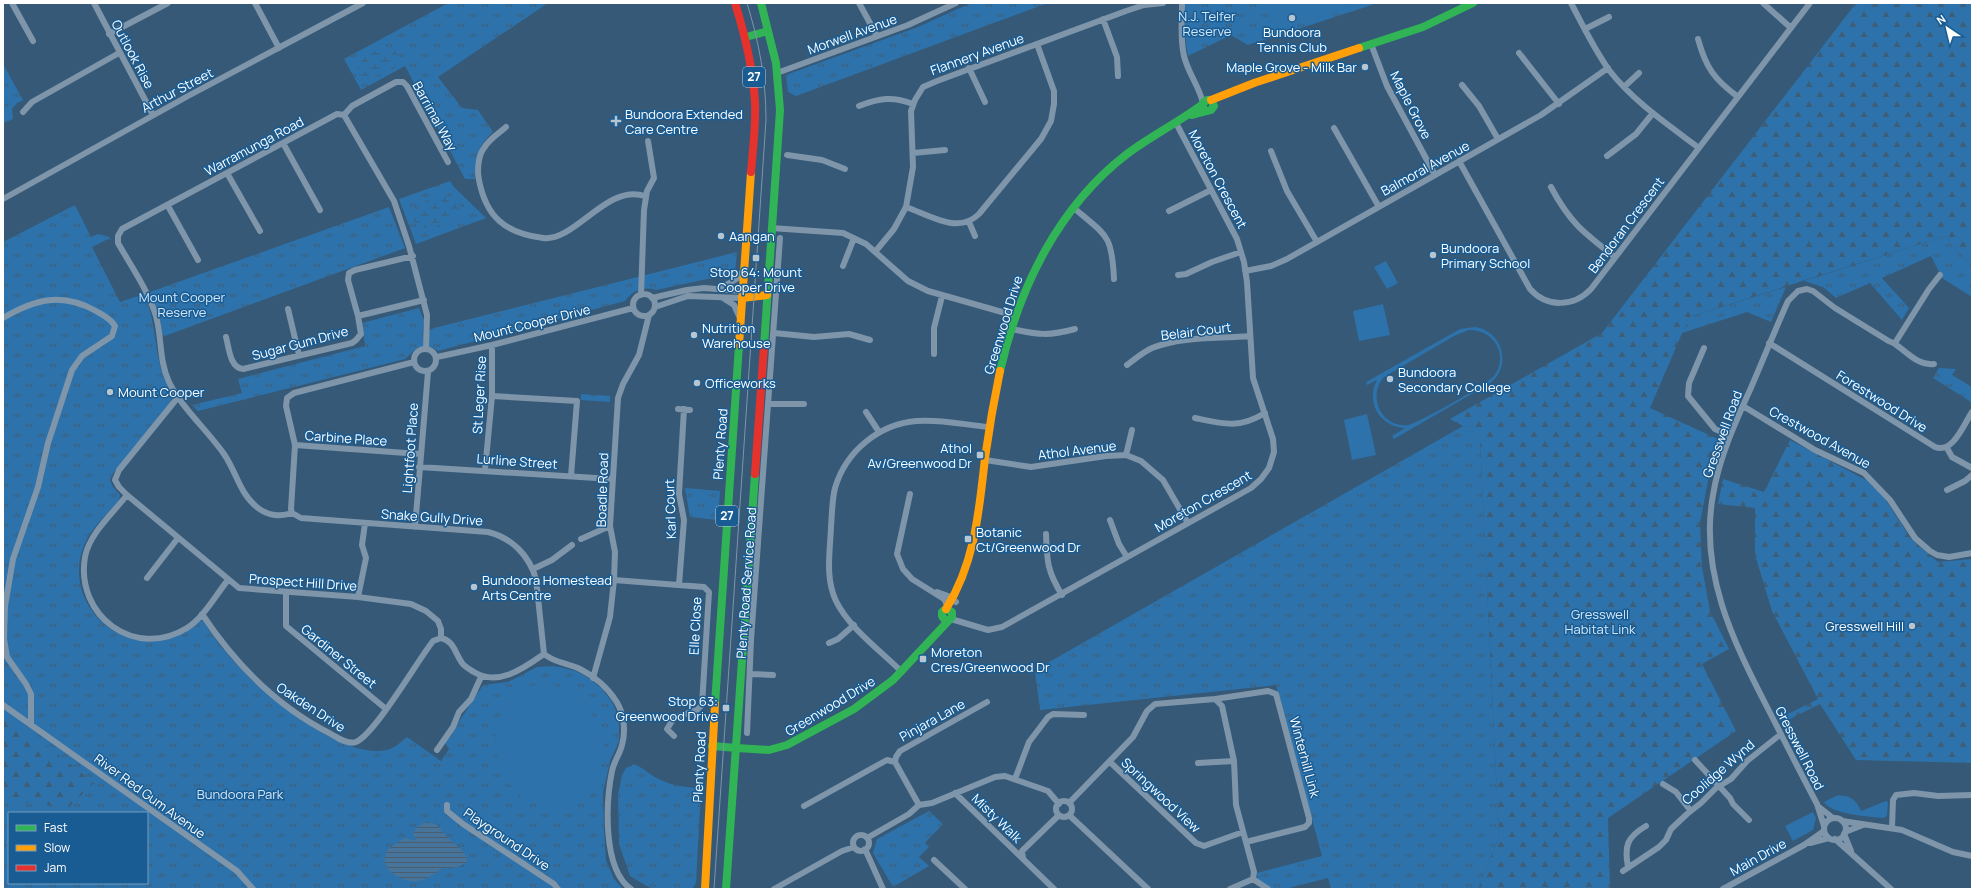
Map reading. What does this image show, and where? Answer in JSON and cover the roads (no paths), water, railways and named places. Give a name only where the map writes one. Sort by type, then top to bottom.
[{"type":"main road","name":"Plenty Road","points":[[705,889],[712,746],[755,100],[753,71],[746,37],[735,3]]},
{"type":"main road","name":"27","points":[[726,889],[737,748],[780,110],[777,74],[768,31],[760,3]]},
{"type":"main road","name":"Greenwood Drive","points":[[712,746],[769,750],[793,743],[864,702],[902,672],[936,633],[949,614],[962,580],[972,545],[993,403],[1016,316],[1036,265],[1051,240],[1075,209],[1118,162],[1150,138],[1208,104],[1233,92],[1254,83],[1431,24],[1473,3]]},
{"type":"main road","points":[[746,37],[768,31]]},
{"type":"main road","points":[[742,295],[767,295]]},
{"type":"street","points":[[12,3],[33,41]]},
{"type":"street","name":"Outlook Rise","points":[[94,3],[119,54],[153,115]]},
{"type":"street","points":[[109,34],[168,3]]},
{"type":"street","points":[[256,3],[279,48]]},
{"type":"street","name":"Arthur Street","points":[[3,199],[153,115],[363,3]]},
{"type":"street","points":[[859,3],[877,36]]},
{"type":"street","name":"Morwell Avenue","points":[[777,74],[877,36],[956,3]]},
{"type":"street","name":"Flannery Avenue","points":[[913,104],[919,91],[927,85],[969,68],[1136,7],[1163,3]]},
{"type":"street","points":[[1182,3],[1183,51],[1187,64],[1208,104]]},
{"type":"street","points":[[1572,3],[1585,30],[1608,68],[1624,87],[1653,113],[1699,148]]},
{"type":"street","points":[[1763,3],[1791,28]]},
{"type":"street","name":"Bendoran Crescent","points":[[1459,161],[1524,281],[1533,292],[1542,298],[1558,303],[1578,299],[1591,289],[1810,3]]},
{"type":"street","points":[[1585,30],[1609,17]]},
{"type":"street","points":[[1103,19],[1118,61],[1118,76]]},
{"type":"street","points":[[1698,40],[1709,70],[1718,81],[1738,97]]},
{"type":"street","points":[[906,207],[947,222],[963,224],[969,222],[979,214],[1041,139],[1051,121],[1054,104],[1054,91],[1037,44]]},
{"type":"street","name":"Maple Grove","points":[[1371,44],[1387,86],[1435,175]]},
{"type":"street","points":[[1519,53],[1559,104]]},
{"type":"street","points":[[23,112],[32,102],[119,54]]},
{"type":"street","points":[[969,68],[985,102]]},
{"type":"street","name":"Balmoral Avenue","points":[[1245,271],[1275,264],[1317,242],[1559,104],[1608,68]]},
{"type":"street","points":[[1624,87],[1639,73]]},
{"type":"street","name":"Warramunga Road","points":[[118,236],[122,229],[168,206],[337,114],[344,115],[352,106],[396,82],[402,82]]},
{"type":"street","name":"Barrimal Way","points":[[402,82],[407,86],[448,162]]},
{"type":"street","points":[[1462,84],[1479,106],[1498,139]]},
{"type":"street","points":[[859,106],[878,99],[888,98],[913,104],[913,167],[906,207],[894,229],[875,252]]},
{"type":"street","points":[[1607,156],[1636,134],[1653,113]]},
{"type":"street","points":[[344,115],[394,202],[413,256],[428,320],[426,349]]},
{"type":"street","name":"Moreton Crescent","points":[[930,590],[944,600],[949,614],[968,624],[988,630],[1002,627],[1062,595],[1251,488],[1262,479],[1269,468],[1274,452],[1273,439],[1254,378],[1245,271],[1241,252],[1237,239],[1176,123]]},
{"type":"street","points":[[506,127],[489,140],[482,149],[478,173],[485,203],[501,223],[530,235],[548,238],[563,234],[601,206],[634,193],[645,196]]},
{"type":"street","points":[[1334,128],[1379,207]]},
{"type":"street","points":[[641,295],[645,196],[654,178],[648,141]]},
{"type":"street","points":[[284,143],[320,210]]},
{"type":"street","points":[[913,153],[945,150]]},
{"type":"street","points":[[1271,151],[1287,191],[1317,242]]},
{"type":"street","points":[[787,155],[822,160],[845,169]]},
{"type":"street","points":[[227,173],[260,231]]},
{"type":"street","points":[[1551,187],[1565,213],[1575,225],[1615,257]]},
{"type":"street","points":[[1169,211],[1210,190]]},
{"type":"street","points":[[168,206],[198,260]]},
{"type":"street","points":[[1075,209],[1099,229],[1108,239],[1112,248],[1114,279]]},
{"type":"street","points":[[969,222],[975,236]]},
{"type":"street","points":[[771,228],[838,232],[854,238],[875,252],[908,281],[942,296],[1016,316]]},
{"type":"street","name":"Snake Gully Drive","points":[[118,236],[118,243],[150,300],[156,317],[163,368],[169,383],[225,456],[234,477],[249,499],[259,509],[269,514],[282,516],[292,513],[301,518],[495,534],[506,538],[519,549],[533,569],[536,579],[544,654]]},
{"type":"street","name":"Plenty Road Service Road","points":[[747,733],[751,674],[751,640],[780,238]]},
{"type":"street","points":[[843,266],[854,238]]},
{"type":"street","points":[[770,246],[779,255]]},
{"type":"street","points":[[1178,275],[1186,274],[1212,262],[1241,252]]},
{"type":"street","points":[[358,316],[348,280],[349,273],[355,270],[413,256]]},
{"type":"street","points":[[718,289],[738,278],[744,270]]},
{"type":"street","points":[[1895,343],[1929,289],[1940,275]]},
{"type":"street","points":[[652,298],[686,290],[718,289],[742,295]]},
{"type":"street","name":"Gresswell Road","points":[[1824,829],[1817,804],[1748,669],[1732,632],[1714,578],[1710,554],[1711,509],[1717,474],[1730,436],[1769,343],[1790,298],[1798,291],[1807,289],[1816,293],[1835,308],[1886,340],[1895,343],[1900,349],[1922,363],[1934,364]]},
{"type":"street","points":[[645,331],[640,316],[633,308],[633,302],[641,295],[647,295],[652,298],[655,307]]},
{"type":"street","points":[[640,316],[649,315],[655,307],[688,296],[720,297],[742,295]]},
{"type":"street","points":[[934,354],[934,328],[942,296]]},
{"type":"street","points":[[720,297],[734,305],[740,321]]},
{"type":"street","points":[[3,318],[36,302],[52,299],[70,300],[81,303],[108,318],[115,326],[112,336],[82,356],[72,370],[48,443],[38,487],[13,560],[5,606],[4,639],[7,657],[26,684],[31,694],[31,724]]},
{"type":"street","name":"Sugar Gum Drive","points":[[226,337],[233,363],[241,369],[356,340],[361,334],[358,316],[424,300]]},
{"type":"street","name":"Mount Cooper Drive","points":[[437,357],[492,345],[633,308]]},
{"type":"street","points":[[288,309],[299,355]]},
{"type":"street","name":"Boadle Road","points":[[593,678],[610,617],[614,580],[615,552],[610,526],[612,479],[620,391],[639,355],[649,315]]},
{"type":"street","points":[[1012,329],[1038,335],[1054,335],[1075,329]]},
{"type":"street","points":[[774,333],[814,337],[849,334],[870,340]]},
{"type":"street","name":"Belair Court","points":[[1127,366],[1144,352],[1162,346],[1190,340],[1250,336]]},
{"type":"street","name":"Forestwood Drive","points":[[1769,343],[1935,447],[1941,449],[1947,448]]},
{"type":"street","name":"St Leger Rise","points":[[485,470],[492,396],[492,345]]},
{"type":"street","points":[[1705,346],[1689,383],[1688,396],[1715,429],[1730,436]]},
{"type":"street","points":[[426,349],[432,351],[437,357],[436,366],[428,372],[420,371],[414,362],[417,352],[426,349]]},
{"type":"street","points":[[292,513],[295,445],[286,406],[287,398],[294,393],[414,362]]},
{"type":"street","name":"Lightfoot Place","points":[[415,527],[428,372]]},
{"type":"street","name":"Prospect Hill Drive","points":[[179,396],[119,470],[115,480],[119,487],[127,495],[228,580],[244,590],[358,597],[410,604],[422,608],[438,621],[441,629],[441,638]]},
{"type":"street","points":[[492,396],[577,401],[571,476]]},
{"type":"street","points":[[768,404],[804,404]]},
{"type":"street","name":"Crestwood Avenue","points":[[1743,406],[1815,450],[1864,473],[1888,498],[1916,538],[1930,551],[1938,555],[1949,557],[1972,553]]},
{"type":"street","name":"Karl Court","points":[[679,584],[684,520],[679,494],[684,410]]},
{"type":"street","points":[[866,412],[879,432]]},
{"type":"street","points":[[1972,412],[1947,448],[1952,457],[1972,468]]},
{"type":"street","points":[[1195,418],[1224,424],[1239,425],[1254,420],[1265,413]]},
{"type":"street","points":[[902,672],[854,625],[839,605],[829,580],[834,496],[838,479],[847,462],[860,446],[879,432],[896,425],[921,421],[989,427]]},
{"type":"street","points":[[1126,455],[1132,430]]},
{"type":"street","name":"Carbine Place","points":[[295,445],[420,454]]},
{"type":"street","name":"Athol Avenue","points":[[985,460],[1031,467],[1106,456],[1126,455],[1141,461],[1163,480],[1188,523]]},
{"type":"street","points":[[756,460],[765,459]]},
{"type":"street","name":"Lurline Street","points":[[420,467],[612,479]]},
{"type":"street","points":[[1947,490],[1968,480],[1972,475]]},
{"type":"street","points":[[910,494],[897,554],[903,569],[912,579],[930,590],[954,600]]},
{"type":"street","points":[[127,495],[92,539],[85,556],[83,580],[89,600],[103,620],[124,634],[149,638],[170,636],[188,627],[202,614],[228,580]]},
{"type":"street","points":[[1110,520],[1119,544],[1127,557]]},
{"type":"street","points":[[358,597],[366,558],[362,545],[365,523]]},
{"type":"street","points":[[581,539],[610,526]]},
{"type":"street","points":[[1046,534],[1050,576],[1062,595]]},
{"type":"street","points":[[147,578],[178,538]]},
{"type":"street","points":[[533,569],[552,560],[572,545]]},
{"type":"street","name":"Elle Close","points":[[614,580],[704,587],[709,592],[702,705],[697,710],[674,718],[667,729],[674,736]]},
{"type":"street","name":"Gardiner Street","points":[[286,593],[286,626],[386,709]]},
{"type":"street","name":"Oakden Drive","points":[[202,614],[216,636],[239,663],[265,689],[290,709],[324,731],[346,742],[356,742],[363,737],[386,709],[433,640],[441,638]]},
{"type":"street","points":[[829,643],[838,639],[854,625]]},
{"type":"street","points":[[441,638],[450,642],[464,666],[481,677],[489,678],[508,676],[544,654],[553,661],[580,669],[604,686],[617,701],[623,718],[622,746],[612,769],[608,797],[609,840],[612,857],[617,870],[631,889]]},
{"type":"street","points":[[751,674],[773,675]]},
{"type":"street","points":[[437,750],[453,727],[460,712],[470,699],[481,677]]},
{"type":"street","name":"Winterhill Link","points":[[1215,699],[1268,691],[1276,694],[1309,818],[1309,823],[1305,827],[1246,842]]},
{"type":"street","points":[[1069,803],[1133,737],[1147,711],[1155,704],[1215,699],[1222,706],[1234,761],[1236,805],[1254,872],[1253,879]]},
{"type":"street","name":"Pinjara Lane","points":[[895,762],[900,750],[987,702]]},
{"type":"street","name":"River Red Gum Avenue","points":[[3,705],[237,871],[253,889]]},
{"type":"street","points":[[739,717],[748,708]]},
{"type":"street","points":[[1015,779],[1030,742],[1048,717],[1053,714],[1084,715]]},
{"type":"street","name":"Coolidge Wynd","points":[[1622,871],[1659,847],[1666,840],[1671,829],[1690,810],[1719,786],[1731,779],[1750,758],[1780,734]]},
{"type":"street","points":[[804,806],[887,760],[895,762],[919,805]]},
{"type":"street","points":[[1695,760],[1749,820]]},
{"type":"street","points":[[1198,763],[1234,761]]},
{"type":"street","name":"Springwood View","points":[[1110,762],[1196,843],[1204,846],[1243,832]]},
{"type":"street","points":[[867,838],[908,814],[919,805],[932,803],[995,777],[1005,776],[1048,791],[1059,804]]},
{"type":"street","points":[[1663,784],[1676,792],[1690,810]]},
{"type":"street","name":"Misty Walk","points":[[955,793],[1054,889]]},
{"type":"street","points":[[1892,828],[1893,800],[1896,795],[1914,793],[1938,796],[1972,795]]},
{"type":"street","points":[[1064,802],[1069,803],[1072,810],[1069,815],[1064,817],[1059,815],[1056,809],[1059,804],[1064,802]]},
{"type":"street","name":"Gresswell Road","points":[[1817,804],[1833,818]]},
{"type":"street","name":"Playground Drive","points":[[447,805],[447,811],[463,824],[554,884],[558,889]]},
{"type":"street","points":[[1023,858],[1022,851],[1059,815]]},
{"type":"street","points":[[1069,815],[1148,889]]},
{"type":"street","points":[[1891,889],[1852,854],[1832,839],[1824,829],[1827,821],[1833,818],[1842,821],[1892,828],[1913,834],[1953,852],[1972,856]]},
{"type":"street","points":[[1842,821],[1845,826],[1844,833],[1852,854]]},
{"type":"street","points":[[1832,839],[1866,825]]},
{"type":"street","points":[[1628,867],[1627,855],[1630,838],[1634,833],[1646,826]]},
{"type":"street","name":"Main Drive","points":[[1723,889],[1804,845],[1824,829]]},
{"type":"street","points":[[862,835],[867,838],[868,844],[865,849],[860,851],[854,847],[853,841],[857,836],[862,835]]},
{"type":"street","name":"Main Drive","points":[[1804,845],[1832,839]]},
{"type":"street","points":[[774,889],[842,851],[854,847]]},
{"type":"street","points":[[865,849],[883,889]]},
{"type":"street","points":[[934,860],[965,889]]},
{"type":"street","points":[[1230,889],[1253,879]]},
{"type":"street","points":[[1253,879],[1268,889]]},
{"type":"tram line","points":[[714,889],[766,120],[765,90],[761,61],[747,3]]},
{"type":"place","name":"Bundoora Tennis Club","points":[[1292,18]]},
{"type":"place","name":"Maple Grove - Milk Bar","points":[[1365,67]]},
{"type":"place","name":"Bundoora Extended Care Centre","points":[[616,121]]},
{"type":"place","name":"Aangan","points":[[721,236]]},
{"type":"place","name":"Bundoora Primary School","points":[[1433,255]]},
{"type":"place","name":"Stop 64: Mount Cooper Drive","points":[[756,258]]},
{"type":"place","name":"Nutrition Warehouse","points":[[694,335]]},
{"type":"place","name":"Bundoora Secondary College","points":[[1390,379]]},
{"type":"place","name":"Officeworks","points":[[697,383]]},
{"type":"place","name":"Mount Cooper","points":[[110,392]]},
{"type":"place","name":"Athol Av/Greenwood Dr","points":[[980,455]]},
{"type":"place","name":"Botanic Ct/Greenwood Dr","points":[[968,539]]},
{"type":"place","name":"Bundoora Homestead Arts Centre","points":[[474,587]]},
{"type":"place","name":"Gresswell Hill","points":[[1912,626]]},
{"type":"place","name":"Moreton Cres/Greenwood Dr","points":[[923,659]]},
{"type":"place","name":"Stop 63: Greenwood Drive","points":[[726,708]]},
{"type":"park label","name":"N.J. Telfer Reserve","points":[[1207,24]]},
{"type":"park label","name":"Mount Cooper Reserve","points":[[182,304]]},
{"type":"park label","name":"Gresswell Habitat Link","points":[[1600,622]]},
{"type":"park label","name":"Bundoora Park","points":[[240,794]]}]
